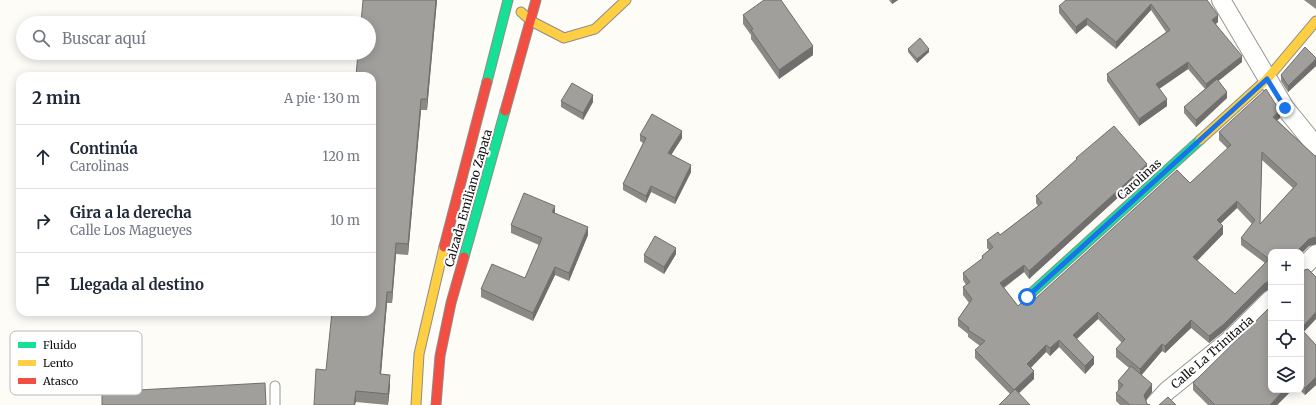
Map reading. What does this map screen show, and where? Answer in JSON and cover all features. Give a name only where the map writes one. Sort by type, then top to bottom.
[{"type":"main road","name":"Calzada Emiliano Zapata","points":[[416,405],[419,354],[432,294],[508,0]]},
{"type":"main road","points":[[508,0],[531,21],[564,38],[595,30],[626,0]]},
{"type":"main road","name":"Calzada Emiliano Zapata","points":[[436,405],[440,356],[451,303],[536,0]]},
{"type":"main road","name":"Carolinas","points":[[1027,297],[1267,79],[1316,21]]},
{"type":"street","points":[[1221,0],[1285,108],[1316,146]]},
{"type":"street","points":[[1304,266],[1316,254]]},
{"type":"street","name":"Calle La Trinitaria","points":[[1154,405],[1167,391],[1231,339],[1268,302]]},
{"type":"lane","points":[[275,386],[275,405]]},
{"type":"building","points":[[363,0],[436,0],[427,99],[421,99],[408,244],[396,243],[392,292],[387,292],[380,374],[390,375],[388,394],[356,391],[354,405],[314,405],[316,369],[326,370],[332,316],[376,316],[376,72],[356,72],[357,60],[376,60],[376,16],[362,16]]},
{"type":"building","points":[[764,0],[781,0],[813,46],[779,70],[751,30],[753,29],[743,15]]},
{"type":"building","points":[[1066,0],[1207,0],[1218,15],[1212,20],[1242,56],[1206,84],[1188,62],[1156,84],[1167,99],[1139,119],[1107,74],[1170,30],[1151,4],[1116,42],[1087,18],[1076,27],[1059,6]]},
{"type":"building","points":[[920,38],[929,49],[917,59],[908,49]]},
{"type":"building","points":[[1305,47],[1316,59],[1288,86],[1281,75]]},
{"type":"building","points":[[1217,79],[1227,92],[1196,120],[1184,107]]},
{"type":"building","points":[[572,83],[593,95],[583,113],[561,101]]},
{"type":"building","points":[[1266,89],[1280,111],[1273,117],[1316,157],[1316,237],[1309,239],[1299,249],[1268,249],[1268,258],[1241,238],[1255,220],[1237,201],[1217,220],[1223,226],[1193,257],[1235,294],[1268,260],[1268,282],[1224,324],[1209,336],[1191,320],[1165,346],[1162,344],[1140,369],[1116,349],[1125,339],[1098,312],[1073,335],[1094,357],[1085,366],[1059,340],[1050,348],[1046,345],[1027,364],[1034,371],[1014,390],[975,350],[985,341],[968,330],[969,328],[958,319],[972,299],[963,287],[970,282],[963,273],[983,258],[982,256],[993,247],[987,240],[998,232],[1000,235],[1042,203],[1036,196],[1077,159],[1076,158],[1114,126],[1147,164],[1029,271],[1024,265],[1000,283],[1018,306],[1023,301],[1029,302],[1035,299],[1177,170],[1190,183],[1231,145],[1219,132]],"holes":[[[1262,152],[1297,184],[1260,224]]]},
{"type":"building","points":[[652,114],[682,131],[668,153],[691,165],[675,198],[651,186],[646,196],[623,184],[646,138],[640,135]]},
{"type":"building","points":[[524,193],[555,206],[552,212],[588,227],[569,273],[555,267],[533,313],[481,289],[492,264],[525,278],[542,238],[511,225]]},
{"type":"building","points":[[655,236],[676,248],[664,267],[644,255]]},
{"type":"building","points":[[1308,269],[1316,277],[1316,312],[1304,325],[1304,285],[1304,270]]},
{"type":"building","points":[[1268,309],[1268,393],[1281,393],[1270,405],[1215,405],[1193,383]]},
{"type":"building","points":[[1304,332],[1316,345],[1316,377],[1305,388]]},
{"type":"building","points":[[1131,366],[1152,384],[1144,395],[1147,404],[1150,405],[1130,405],[1116,393],[1123,385],[1118,381]]},
{"type":"building","points":[[265,383],[266,405],[102,405],[102,395],[142,395],[142,390]]},
{"type":"building","points":[[1015,389],[1030,405],[999,405]]},
{"type":"building","points":[[1168,397],[1176,405],[1159,405]]},
{"type":"traffic: fast","points":[[487,82],[508,0]]},
{"type":"traffic: fast","points":[[464,257],[505,111]]},
{"type":"traffic: fast","points":[[1027,297],[1200,140]]},
{"type":"traffic: slow","points":[[521,12],[531,21],[564,38],[595,29],[626,0]]},
{"type":"traffic: slow","points":[[1200,140],[1267,79],[1316,21]]},
{"type":"traffic: slow","points":[[416,405],[419,354],[444,247]]},
{"type":"traffic: jam","points":[[505,111],[536,0]]},
{"type":"traffic: jam","points":[[444,247],[487,82]]},
{"type":"traffic: jam","points":[[436,405],[440,356],[451,303],[464,257]]},
{"type":"route","points":[[1027,297],[1267,79],[1285,108]]}]
